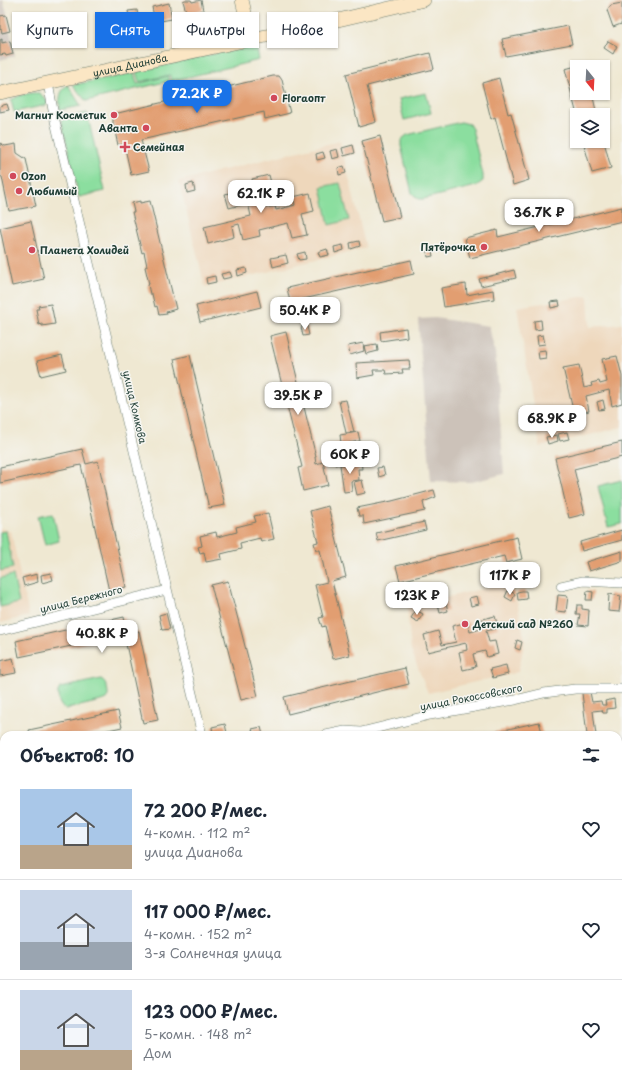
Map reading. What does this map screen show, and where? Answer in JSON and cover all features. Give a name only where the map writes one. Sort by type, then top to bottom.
[{"type":"main road","points":[[242,0],[244,12]]},
{"type":"main road","name":"улица Дианова","points":[[259,37],[424,0]]},
{"type":"main road","name":"улица Дианова","points":[[0,93],[209,48]]},
{"type":"street","name":"улица Комкова","points":[[48,83],[55,121],[201,731]]},
{"type":"street","points":[[561,586],[584,581],[622,583]]},
{"type":"street","name":"улица Бережного","points":[[0,631],[167,590]]},
{"type":"street","name":"улица Рокоссовского","points":[[365,731],[430,715],[560,691],[575,689],[622,689]]},
{"type":"shaded area","points":[[0,0],[3,0],[12,40],[12,48],[13,48],[15,56],[0,60]]},
{"type":"shaded area","points":[[340,141],[366,248],[205,287],[179,181]]},
{"type":"shaded area","points":[[588,296],[590,327],[622,324],[622,427],[540,447],[517,307]]},
{"type":"shaded area","points":[[435,318],[489,326],[495,353],[504,474],[472,482],[431,481],[418,319]]},
{"type":"shaded area","points":[[0,528],[11,532],[29,616],[0,623]]},
{"type":"shaded area","name":"Детский сад №260","points":[[506,583],[515,592],[525,641],[518,672],[428,693],[411,650],[407,607]]},
{"type":"green space","points":[[239,48],[257,48],[259,60],[171,81],[170,75],[139,82],[136,72]]},
{"type":"green space","points":[[134,73],[137,84],[168,76],[169,81],[86,101],[73,85]]},
{"type":"green space","points":[[68,85],[81,106],[60,110],[61,93]]},
{"type":"green space","points":[[39,93],[47,100],[47,105],[14,112],[11,100],[21,95]]},
{"type":"green space","points":[[426,93],[431,113],[404,120],[399,99]]},
{"type":"green space","points":[[87,113],[105,191],[79,197],[61,119]]},
{"type":"green space","points":[[461,122],[469,124],[472,129],[483,175],[483,181],[476,186],[418,199],[412,193],[401,146],[401,140],[407,135]]},
{"type":"green space","points":[[340,183],[349,220],[329,225],[321,187]]},
{"type":"green space","points":[[622,480],[622,524],[608,527],[598,486]]},
{"type":"green space","points":[[53,513],[59,541],[45,545],[38,516]]},
{"type":"green space","points":[[6,531],[13,568],[0,571],[0,532]]},
{"type":"green space","points":[[13,575],[19,603],[0,607],[0,578]]},
{"type":"green space","points":[[101,679],[105,682],[107,689],[108,696],[105,700],[67,709],[62,707],[58,695],[60,688]]},
{"type":"building","points":[[191,0],[192,2],[201,0],[203,10],[197,12],[186,12],[183,1]]},
{"type":"building","points":[[169,3],[172,19],[164,20],[164,12],[153,12],[152,7]]},
{"type":"building","points":[[622,3],[622,25],[613,27],[607,10],[611,5]]},
{"type":"building","points":[[137,10],[137,12],[128,12]]},
{"type":"building","points":[[6,15],[10,31],[2,33],[1,29],[0,30],[0,16]]},
{"type":"building","points":[[568,26],[572,44],[506,56],[502,39]]},
{"type":"building","points":[[2,39],[2,43],[10,41],[13,54],[6,56],[5,54],[0,55],[0,40]]},
{"type":"building","points":[[608,41],[617,46],[613,54],[604,48]]},
{"type":"building","points":[[430,53],[434,69],[367,86],[376,122],[359,127],[346,74]]},
{"type":"building","points":[[570,68],[570,88],[565,69]]},
{"type":"building","points":[[273,76],[279,76],[282,80],[290,113],[265,119],[264,112],[141,140],[149,171],[131,175],[124,144],[118,145],[113,123],[114,114]]},
{"type":"building","points":[[499,78],[508,114],[511,113],[529,180],[513,185],[495,117],[491,119],[482,83]]},
{"type":"building","points":[[573,100],[594,100],[595,108],[575,108]]},
{"type":"building","points":[[7,104],[9,110],[0,112],[0,106]]},
{"type":"building","points":[[380,136],[400,217],[382,221],[362,141]]},
{"type":"building","name":"Любимый","points":[[0,143],[5,146],[16,144],[17,153],[26,159],[36,206],[9,211],[2,177],[0,176]]},
{"type":"building","points":[[353,145],[355,153],[344,156],[342,148]]},
{"type":"building","points":[[585,148],[606,148],[611,168],[592,173]]},
{"type":"building","points":[[337,149],[339,157],[332,159],[330,151]]},
{"type":"building","points":[[323,152],[325,158],[317,160],[316,154]]},
{"type":"building","points":[[344,166],[346,173],[339,175],[338,168]]},
{"type":"building","points":[[269,175],[274,195],[261,198],[263,208],[275,206],[276,210],[295,205],[293,197],[310,193],[314,211],[302,214],[307,235],[292,238],[288,223],[259,230],[260,236],[243,240],[239,224],[232,226],[234,237],[208,244],[204,227],[251,216],[248,203],[229,208],[225,194],[254,187],[252,179]]},
{"type":"building","points":[[193,183],[195,191],[187,193],[186,185]]},
{"type":"building","points":[[140,201],[140,203],[150,201],[176,309],[166,312],[167,314],[159,315],[157,306],[155,307],[152,294],[150,294],[144,252],[142,253],[132,212],[134,212],[132,203]]},
{"type":"building","points":[[622,207],[622,221],[470,258],[465,238],[497,230],[498,237]]},
{"type":"building","points":[[31,221],[44,279],[12,286],[0,228]]},
{"type":"building","points":[[359,241],[360,246],[351,249],[350,243]]},
{"type":"building","points":[[343,245],[344,250],[335,253],[334,247]]},
{"type":"building","points":[[431,247],[433,256],[428,257],[426,248]]},
{"type":"building","points":[[327,249],[329,255],[320,257],[318,252]]},
{"type":"building","points":[[305,252],[306,259],[299,260],[297,254]]},
{"type":"building","points":[[286,255],[288,263],[273,267],[271,258]]},
{"type":"building","points":[[411,260],[414,274],[290,302],[287,288]]},
{"type":"building","points":[[246,268],[247,273],[238,276],[237,270]]},
{"type":"building","points":[[514,270],[516,278],[481,286],[479,279]]},
{"type":"building","points":[[230,272],[232,277],[223,279],[221,274]]},
{"type":"building","points":[[215,276],[216,282],[207,284],[206,278]]},
{"type":"building","points":[[466,284],[467,295],[493,290],[494,299],[444,307],[441,288]]},
{"type":"building","points":[[257,291],[261,307],[200,322],[196,306]]},
{"type":"building","points":[[559,301],[560,306],[551,308],[550,302]]},
{"type":"building","points":[[51,304],[55,324],[39,325],[36,309],[39,309],[38,306]]},
{"type":"building","points":[[541,320],[542,329],[535,330],[534,321]]},
{"type":"building","points":[[307,326],[309,335],[303,336],[301,327]]},
{"type":"building","points":[[406,328],[407,337],[381,341],[380,332]]},
{"type":"building","points":[[286,332],[316,457],[316,464],[323,462],[328,485],[303,491],[298,468],[302,467],[270,336]]},
{"type":"building","points":[[543,335],[545,344],[538,345],[537,336]]},
{"type":"building","points":[[363,343],[364,351],[350,355],[348,346]]},
{"type":"building","points":[[377,344],[378,351],[366,354],[364,346]]},
{"type":"building","points":[[545,350],[546,358],[539,359],[538,351]]},
{"type":"building","points":[[62,355],[66,370],[41,376],[37,361]]},
{"type":"building","points":[[190,355],[225,505],[209,508],[174,359]]},
{"type":"building","points":[[617,356],[622,376],[622,403],[612,406],[609,390],[586,396],[589,411],[574,414],[563,368],[579,365],[584,388],[592,386],[591,383],[599,381],[600,384],[607,382],[602,359]]},
{"type":"building","points":[[409,360],[410,369],[402,369],[403,373],[386,374],[385,370],[373,370],[374,375],[357,378],[356,363]]},
{"type":"building","points":[[346,400],[354,432],[346,433],[339,401]]},
{"type":"building","points":[[603,400],[605,409],[599,410],[597,402]]},
{"type":"building","points":[[358,432],[360,441],[349,443],[352,459],[344,460],[344,463],[335,465],[333,450],[328,451],[327,445],[341,443],[340,435]]},
{"type":"building","points":[[567,432],[569,439],[560,441],[558,434]]},
{"type":"building","points":[[557,435],[558,441],[548,444],[546,437]]},
{"type":"building","points":[[622,442],[622,457],[574,469],[585,514],[569,518],[555,458]]},
{"type":"building","points":[[82,449],[86,464],[98,461],[126,587],[109,591],[81,465],[0,483],[0,467]]},
{"type":"building","points":[[361,460],[362,469],[358,469],[359,480],[351,481],[352,491],[344,492],[340,465],[357,463],[357,461]]},
{"type":"building","points":[[383,467],[385,475],[379,477],[377,468]]},
{"type":"building","points":[[362,480],[365,493],[357,495],[354,482]]},
{"type":"building","points":[[434,490],[436,497],[423,502],[425,511],[364,524],[363,516],[359,516],[357,508]]},
{"type":"building","points":[[328,506],[346,577],[332,581],[350,655],[333,659],[325,626],[322,627],[319,618],[323,617],[315,585],[327,582],[320,550],[316,550],[314,543],[318,542],[310,511]]},
{"type":"building","points":[[268,513],[274,539],[261,542],[260,538],[240,543],[241,549],[221,554],[222,559],[206,562],[204,552],[200,553],[198,547],[202,546],[200,536],[216,532],[217,537],[237,532],[236,527],[256,522],[254,516]]},
{"type":"building","points":[[424,522],[426,530],[378,541],[376,533]]},
{"type":"building","points":[[622,530],[622,540],[582,551],[580,542]]},
{"type":"building","points":[[517,537],[522,559],[506,563],[504,556],[400,581],[396,566]]},
{"type":"building","points":[[622,551],[622,561],[589,571],[586,562]]},
{"type":"building","points":[[51,573],[53,580],[42,583],[41,575]]},
{"type":"building","points":[[37,574],[38,582],[24,586],[22,578]]},
{"type":"building","points":[[228,581],[258,696],[241,700],[211,585]]},
{"type":"building","points":[[508,590],[515,594],[512,601],[505,597]]},
{"type":"building","points":[[526,591],[527,599],[518,600],[517,592]]},
{"type":"building","points":[[587,591],[593,592],[592,600],[586,600]]},
{"type":"building","points":[[609,594],[621,596],[619,612],[608,611]]},
{"type":"building","points":[[558,595],[568,596],[566,612],[556,611]]},
{"type":"building","points":[[477,596],[479,604],[471,606],[469,598]]},
{"type":"building","points":[[446,603],[448,611],[440,613],[438,605]]},
{"type":"building","points":[[577,605],[582,605],[582,609],[589,610],[588,626],[578,625],[580,614],[576,614]]},
{"type":"building","points":[[416,610],[423,614],[418,622],[411,618]]},
{"type":"building","points":[[166,613],[170,629],[162,630],[159,615]]},
{"type":"building","points":[[495,616],[498,628],[486,631],[489,642],[495,641],[498,654],[487,657],[485,651],[473,654],[476,667],[463,670],[459,652],[467,650],[466,643],[428,652],[424,635],[438,631],[442,645],[456,642],[452,626],[468,622],[470,632],[481,629],[479,620]]},
{"type":"building","points":[[124,617],[127,634],[139,631],[158,720],[143,723],[124,635],[19,657],[16,641]]},
{"type":"building","points":[[517,640],[522,642],[520,650],[515,648]]},
{"type":"building","points":[[13,658],[16,673],[0,676],[0,661]]},
{"type":"building","points":[[506,665],[508,674],[493,678],[490,669]]},
{"type":"building","points":[[405,668],[409,684],[288,714],[284,697]]},
{"type":"building","points":[[590,692],[592,702],[601,701],[602,705],[606,705],[605,701],[614,699],[615,708],[607,709],[607,713],[603,713],[602,710],[593,711],[596,731],[587,731],[582,693]]},
{"type":"building","points":[[118,711],[122,727],[104,731],[29,730]]},
{"type":"building","points":[[539,722],[542,731],[499,731]]},
{"type":"building","points":[[225,724],[227,731],[213,731],[212,727]]},
{"type":"building","points":[[261,727],[262,731],[253,731],[252,729]]},
{"type":"place","name":"Floraопт","points":[[274,98]]},
{"type":"place","name":"Магнит Косметик","points":[[114,115]]},
{"type":"place","name":"Аванта","points":[[146,128]]},
{"type":"place","name":"Семейная","points":[[125,147]]},
{"type":"place","name":"Ozon","points":[[13,176]]},
{"type":"place","name":"Любимый","points":[[19,191]]},
{"type":"place","name":"Пятёрочка","points":[[484,247]]},
{"type":"place","name":"Планета Холидей","points":[[32,250]]},
{"type":"place","name":"Детский сад №260","points":[[465,624]]}]
